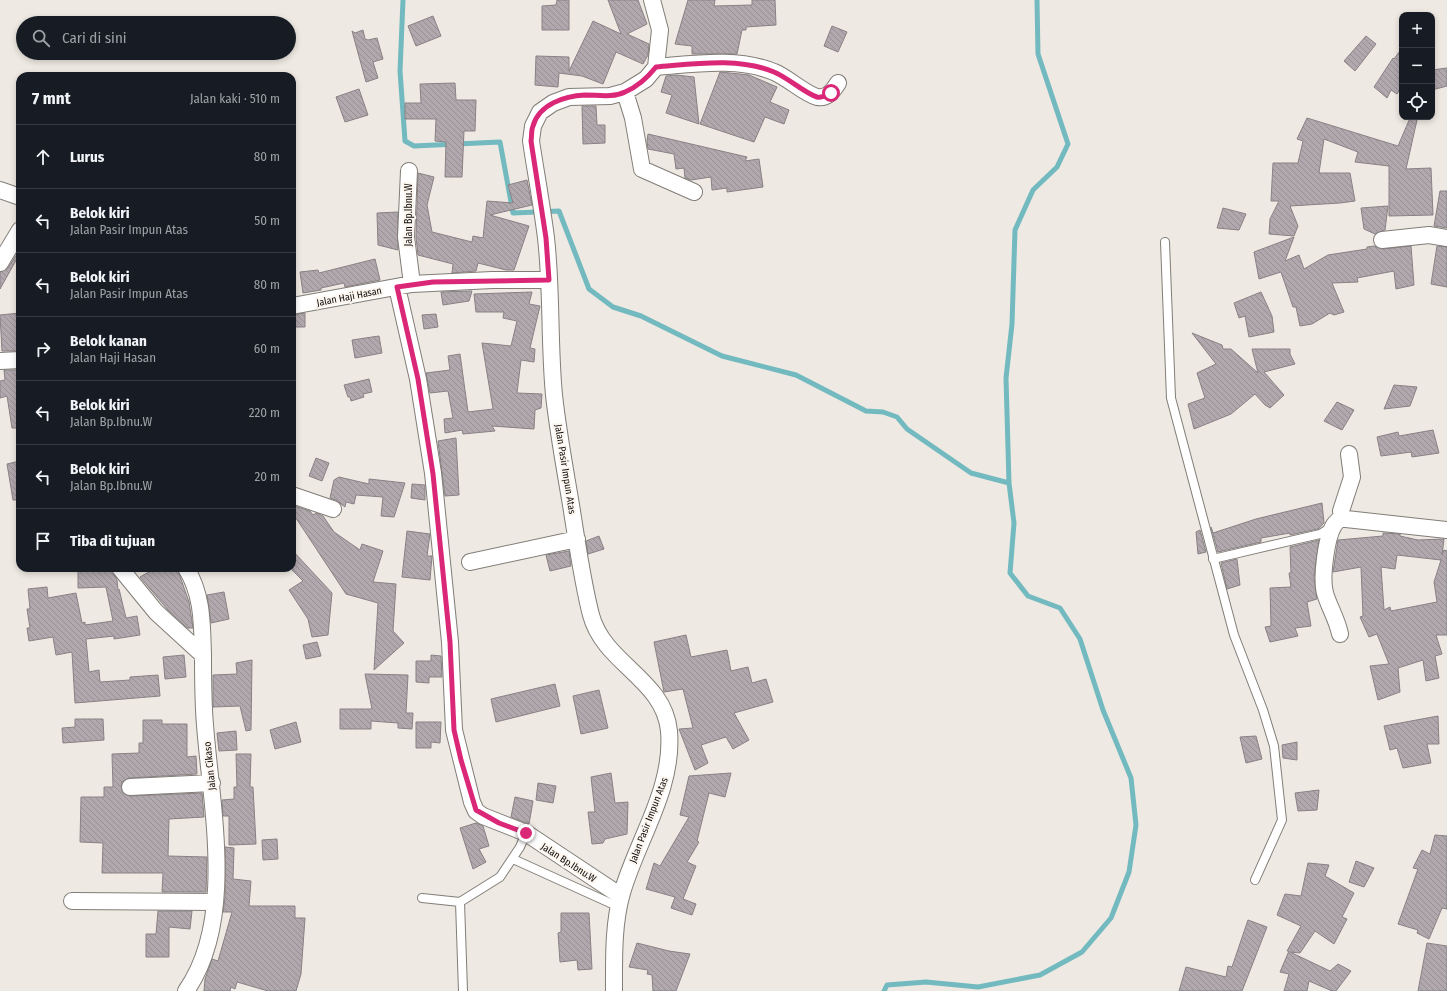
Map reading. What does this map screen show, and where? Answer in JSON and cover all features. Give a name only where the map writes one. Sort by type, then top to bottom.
[{"type":"street","points":[[652,0],[660,30],[656,67],[704,64],[758,66],[776,73],[816,97],[825,96],[831,93],[838,83]]},
{"type":"street","name":"Jalan Pasir Impun Atas","points":[[614,991],[614,942],[620,902],[630,869],[655,806],[668,765],[669,730],[663,707],[656,694],[600,637],[592,617],[577,539],[554,396],[546,238],[531,141],[533,126],[540,112],[553,103],[569,97],[610,96],[625,92],[646,78],[656,67]]},
{"type":"street","points":[[625,92],[633,118],[642,169],[694,192]]},
{"type":"street","name":"Jalan Bp.Ibnu.W","points":[[409,171],[405,285],[433,474],[450,642],[454,730],[461,760],[476,810],[499,823],[526,833],[620,902]]},
{"type":"street","points":[[0,190],[16,196]]},
{"type":"street","points":[[1382,240],[1429,235],[1447,238]]},
{"type":"street","points":[[0,263],[16,237]]},
{"type":"street","name":"Jalan Haji Hasan","points":[[296,305],[405,285],[492,280],[549,280]]},
{"type":"street","points":[[0,360],[16,360]]},
{"type":"street","points":[[1340,634],[1338,624],[1325,592],[1324,579],[1329,539],[1338,521],[1352,477],[1349,454]]},
{"type":"street","points":[[296,496],[333,509]]},
{"type":"street","points":[[1338,521],[1346,519],[1447,530]]},
{"type":"street","points":[[470,562],[577,539]]},
{"type":"street","points":[[123,572],[156,612],[203,655]]},
{"type":"street","name":"Jalan Cikaso","points":[[186,991],[193,982],[205,955],[213,922],[215,902],[215,853],[212,783],[204,724],[203,655],[200,599],[188,572]]},
{"type":"street","points":[[130,787],[212,783]]},
{"type":"street","points":[[72,901],[215,902]]},
{"type":"lane","points":[[1165,242],[1172,398],[1234,635],[1263,710],[1274,746],[1282,820],[1255,880]]},
{"type":"lane","points":[[1213,559],[1320,534],[1338,521]]},
{"type":"lane","points":[[422,898],[460,902],[500,877],[520,848],[526,833]]},
{"type":"lane","points":[[512,859],[620,902]]},
{"type":"lane","points":[[460,902],[463,991]]},
{"type":"building","points":[[557,0],[569,0],[569,30],[542,30],[542,6],[556,5]]},
{"type":"building","points":[[608,0],[638,0],[647,24],[627,34],[649,44],[648,55],[643,64],[616,52],[603,84],[582,76],[559,73],[558,87],[535,85],[536,56],[569,57],[569,71],[593,21],[621,34]]},
{"type":"building","points":[[688,0],[715,0],[714,6],[752,5],[752,0],[775,0],[776,25],[746,27],[746,30],[742,30],[737,54],[692,54],[692,46],[675,44]]},
{"type":"building","points":[[433,16],[441,36],[416,46],[408,26]]},
{"type":"building","points":[[832,26],[847,32],[838,52],[824,46]]},
{"type":"building","points":[[363,30],[365,39],[368,40],[377,38],[383,59],[373,62],[378,78],[366,82],[352,31],[355,33]]},
{"type":"building","points":[[1366,36],[1376,44],[1355,71],[1344,61]]},
{"type":"building","points":[[1399,52],[1399,91],[1397,94],[1391,90],[1387,98],[1374,87],[1393,58],[1394,59]]},
{"type":"building","points":[[1447,68],[1447,86],[1435,89],[1435,70]]},
{"type":"building","points":[[720,72],[749,75],[777,87],[770,102],[789,110],[784,124],[765,117],[754,142],[700,124]]},
{"type":"building","points":[[676,75],[694,77],[699,124],[666,113],[672,95],[661,92],[666,76]]},
{"type":"building","points":[[455,83],[456,100],[476,100],[475,131],[464,131],[462,177],[445,177],[446,142],[435,141],[436,119],[405,119],[405,103],[421,103],[420,84]]},
{"type":"building","points":[[359,89],[368,115],[345,122],[336,97]]},
{"type":"building","points":[[582,106],[596,106],[597,125],[605,125],[605,143],[583,144]]},
{"type":"building","points":[[1307,118],[1398,146],[1409,120],[1417,120],[1406,169],[1431,168],[1433,215],[1389,216],[1389,166],[1355,162],[1358,152],[1324,139],[1319,173],[1350,173],[1355,201],[1290,206],[1298,226],[1294,236],[1269,234],[1270,219],[1279,201],[1271,201],[1273,163],[1298,163],[1303,141],[1297,139]]},
{"type":"building","points":[[648,134],[747,157],[745,161],[759,159],[763,187],[727,192],[727,188],[712,190],[711,177],[691,180],[685,178],[684,168],[676,169],[674,154],[648,149]]},
{"type":"building","points":[[418,173],[434,177],[427,205],[432,232],[472,242],[473,236],[483,238],[487,201],[513,203],[508,185],[527,180],[532,205],[490,215],[529,226],[514,270],[506,270],[478,263],[476,271],[452,273],[453,264],[418,255],[416,237]]},
{"type":"building","points":[[1440,191],[1447,191],[1447,228],[1434,226]]},
{"type":"building","points":[[1388,206],[1385,230],[1375,234],[1364,229],[1361,208]]},
{"type":"building","points":[[1223,208],[1246,214],[1239,230],[1217,228]]},
{"type":"building","points":[[398,212],[398,250],[378,245],[377,213]]},
{"type":"building","points":[[1294,237],[1285,261],[1299,255],[1304,269],[1328,255],[1367,249],[1367,247],[1374,246],[1383,249],[1411,246],[1414,285],[1396,289],[1394,271],[1357,278],[1358,282],[1332,283],[1344,312],[1334,315],[1330,313],[1312,324],[1300,326],[1296,307],[1293,307],[1281,272],[1259,279],[1254,252]]},
{"type":"building","points":[[1437,246],[1447,247],[1447,287],[1431,284]]},
{"type":"building","points":[[16,256],[16,260],[0,289],[0,272],[8,268]]},
{"type":"building","points":[[375,259],[380,280],[345,287],[344,283],[321,288],[321,290],[303,293],[300,272],[318,270],[319,273]]},
{"type":"building","points":[[472,291],[469,301],[443,305],[441,292]]},
{"type":"building","points":[[532,292],[529,304],[540,306],[530,348],[535,349],[534,362],[521,360],[517,393],[542,394],[541,408],[535,410],[534,429],[492,426],[495,431],[463,434],[462,430],[445,433],[444,419],[453,418],[448,391],[430,393],[426,373],[450,370],[448,356],[460,354],[468,412],[493,409],[482,343],[511,346],[517,321],[503,318],[504,312],[476,312],[474,294]]},
{"type":"building","points":[[1261,292],[1272,316],[1274,332],[1249,337],[1245,316],[1239,318],[1234,303]]},
{"type":"building","points":[[16,313],[16,351],[2,351],[0,315]]},
{"type":"building","points":[[305,313],[305,327],[296,327],[296,314]]},
{"type":"building","points":[[436,314],[438,327],[424,329],[422,315]]},
{"type":"building","points":[[1192,333],[1222,345],[1223,349],[1231,349],[1258,373],[1252,349],[1290,349],[1290,354],[1295,364],[1264,372],[1284,395],[1270,408],[1265,405],[1255,394],[1231,414],[1194,429],[1188,404],[1205,398],[1197,373],[1216,364]]},
{"type":"building","points":[[379,336],[382,353],[355,358],[352,340]]},
{"type":"building","points":[[4,370],[16,370],[16,428],[12,428],[7,396],[0,398],[0,381],[5,380]]},
{"type":"building","points":[[369,379],[372,392],[363,394],[364,397],[351,401],[344,385]]},
{"type":"building","points":[[1394,385],[1417,387],[1410,406],[1384,409]]},
{"type":"building","points":[[1337,402],[1354,410],[1342,430],[1324,421]]},
{"type":"building","points":[[1433,430],[1439,453],[1412,457],[1411,452],[1381,456],[1377,437],[1398,432],[1399,436]]},
{"type":"building","points":[[456,438],[459,495],[445,496],[438,441]]},
{"type":"building","points":[[316,458],[329,463],[322,481],[309,476]]},
{"type":"building","points":[[16,462],[16,500],[13,500],[7,464]]},
{"type":"building","points":[[339,477],[369,484],[369,479],[405,483],[394,517],[381,516],[383,497],[356,495],[354,504],[346,502],[345,507],[336,500],[330,498],[334,480]]},
{"type":"building","points":[[412,484],[425,485],[425,500],[411,498]]},
{"type":"building","points":[[1322,503],[1324,523],[1318,529],[1290,535],[1290,533],[1261,538],[1261,542],[1218,552],[1211,527],[1213,533],[1256,519]]},
{"type":"building","points":[[296,507],[310,511],[313,515],[316,513],[323,516],[334,532],[360,550],[362,544],[383,551],[373,582],[396,584],[393,631],[404,643],[374,670],[378,603],[346,594],[296,518]]},
{"type":"building","points":[[1200,530],[1206,552],[1198,554],[1196,532]]},
{"type":"building","points":[[407,531],[430,534],[427,556],[432,556],[430,580],[402,577]]},
{"type":"building","points":[[1383,533],[1400,534],[1400,536],[1418,540],[1444,539],[1442,555],[1444,550],[1447,551],[1447,635],[1436,635],[1442,654],[1435,656],[1439,678],[1426,681],[1423,660],[1398,668],[1400,692],[1378,700],[1370,666],[1389,664],[1377,634],[1369,637],[1360,617],[1363,616],[1361,567],[1333,572],[1338,540],[1383,536]],"holes":[[[1397,555],[1441,560],[1434,582],[1437,602],[1391,611],[1390,607],[1384,610],[1381,567],[1395,569]]]},
{"type":"building","points":[[599,536],[604,549],[588,554],[586,541]]},
{"type":"building","points":[[1319,540],[1314,577],[1317,599],[1307,602],[1311,626],[1295,628],[1298,636],[1270,642],[1265,627],[1271,626],[1270,588],[1291,587],[1289,573],[1291,573],[1290,547]]},
{"type":"building","points":[[569,551],[571,566],[550,571],[546,555]]},
{"type":"building","points":[[296,554],[332,593],[328,635],[312,637],[308,619],[289,590],[303,581],[294,572],[296,572]]},
{"type":"building","points":[[1237,559],[1240,585],[1227,589],[1221,563]]},
{"type":"building","points":[[78,572],[113,572],[117,580],[118,590],[119,589],[126,618],[137,616],[140,635],[114,639],[114,636],[86,639],[89,672],[99,670],[100,682],[130,680],[130,677],[158,675],[160,696],[75,703],[72,652],[56,655],[53,637],[29,641],[27,628],[30,628],[27,609],[30,609],[28,589],[47,587],[48,598],[76,593],[82,623],[85,622],[85,625],[113,621],[106,587],[78,588]]},
{"type":"building","points":[[149,572],[178,572],[189,602],[193,628],[187,628],[168,610],[140,577]]},
{"type":"building","points":[[224,592],[229,619],[211,623],[207,595]]},
{"type":"building","points":[[686,635],[691,657],[727,650],[731,671],[748,667],[752,683],[766,679],[773,702],[734,713],[749,740],[733,749],[726,737],[701,745],[708,763],[695,770],[679,729],[693,728],[683,689],[664,692],[654,642]]},
{"type":"building","points":[[317,642],[321,656],[306,659],[303,645]]},
{"type":"building","points":[[184,655],[186,677],[165,679],[163,657]]},
{"type":"building","points":[[431,655],[441,656],[442,677],[429,677],[429,683],[416,682],[416,661],[431,661]]},
{"type":"building","points":[[252,660],[251,730],[246,731],[240,706],[213,707],[213,675],[237,674],[236,663]]},
{"type":"building","points":[[365,674],[408,675],[406,713],[413,713],[412,729],[398,728],[398,723],[371,721],[371,729],[340,729],[340,709],[372,709]]},
{"type":"building","points":[[555,684],[560,706],[496,722],[491,699]]},
{"type":"building","points":[[599,690],[608,728],[581,734],[573,696]]},
{"type":"building","points":[[1438,716],[1439,744],[1427,744],[1431,763],[1403,768],[1397,748],[1390,750],[1384,726]]},
{"type":"building","points":[[75,719],[103,719],[104,740],[63,743],[62,728],[75,727]]},
{"type":"building","points":[[143,720],[162,720],[162,724],[187,724],[187,757],[196,756],[197,774],[129,778],[122,782],[122,792],[130,796],[202,793],[204,817],[169,819],[168,856],[207,857],[206,892],[162,892],[163,873],[102,873],[103,843],[80,842],[81,797],[104,797],[104,787],[113,787],[112,754],[139,753],[139,743],[143,743]]},
{"type":"building","points":[[296,722],[301,742],[275,749],[270,730]]},
{"type":"building","points":[[416,722],[441,722],[440,743],[431,742],[431,748],[416,748]]},
{"type":"building","points":[[236,731],[237,750],[219,751],[217,733]]},
{"type":"building","points":[[1256,736],[1262,759],[1246,763],[1240,737]]},
{"type":"building","points":[[1297,742],[1297,760],[1283,758],[1282,745]]},
{"type":"building","points":[[236,754],[251,754],[250,787],[253,787],[256,844],[229,845],[229,816],[223,816],[222,800],[234,799],[234,787],[237,787]]},
{"type":"building","points":[[611,773],[615,803],[628,802],[627,834],[605,839],[603,843],[592,844],[588,812],[595,812],[591,777]]},
{"type":"building","points":[[731,773],[725,797],[709,793],[697,841],[699,842],[687,862],[696,866],[683,899],[696,904],[692,915],[671,908],[675,897],[646,889],[654,863],[660,866],[689,817],[680,815],[689,776]]},
{"type":"building","points":[[538,783],[556,786],[553,803],[536,800]]},
{"type":"building","points":[[1319,790],[1317,810],[1298,811],[1295,793]]},
{"type":"building","points":[[515,797],[533,801],[529,824],[511,817]]},
{"type":"building","points":[[476,823],[483,826],[489,846],[479,849],[486,862],[473,869],[460,828]]},
{"type":"building","points":[[1435,835],[1447,836],[1447,909],[1442,908],[1429,939],[1417,933],[1418,930],[1398,924],[1418,869],[1413,868],[1422,850],[1430,854]]},
{"type":"building","points":[[277,839],[278,859],[263,860],[262,840]]},
{"type":"building","points":[[225,847],[234,848],[233,879],[251,881],[249,906],[295,906],[295,918],[305,918],[301,974],[296,991],[268,991],[237,982],[235,989],[231,987],[230,991],[204,991],[205,979],[212,959],[218,961],[232,912],[223,912],[225,897]]},
{"type":"building","points":[[1356,861],[1374,868],[1364,887],[1349,882]]},
{"type":"building","points":[[1308,863],[1329,865],[1325,876],[1354,893],[1342,917],[1347,919],[1334,944],[1315,931],[1300,953],[1290,952],[1330,971],[1338,964],[1351,971],[1336,991],[1332,991],[1309,981],[1307,991],[1284,991],[1289,974],[1280,972],[1289,951],[1287,951],[1301,926],[1277,915],[1285,894],[1301,896]]},
{"type":"building","points":[[158,911],[192,911],[190,929],[169,927],[169,957],[146,957],[146,934],[156,934]]},
{"type":"building","points":[[561,913],[589,913],[592,969],[578,970],[577,960],[560,962],[558,933],[561,932]]},
{"type":"building","points":[[1248,920],[1267,927],[1242,991],[1179,991],[1186,967],[1226,977],[1228,966],[1232,967]]},
{"type":"building","points":[[637,943],[669,951],[690,954],[676,991],[653,991],[652,975],[647,974],[648,970],[629,967]]},
{"type":"building","points":[[1427,943],[1447,946],[1447,991],[1418,991]]},
{"type":"waterway","points":[[403,0],[400,71],[405,141],[414,146],[500,142],[513,213],[559,211],[589,289],[613,307],[641,316],[722,356],[796,375],[866,411],[883,412],[897,417],[907,429],[971,473],[1009,483]]},
{"type":"waterway","points":[[884,991],[887,985],[926,982],[978,987],[1040,975],[1082,952],[1111,918],[1129,872],[1136,825],[1131,778],[1103,710],[1080,639],[1060,608],[1028,596],[1010,573],[1014,523],[1009,483],[1006,378],[1012,324],[1015,230],[1033,190],[1057,167],[1068,144],[1038,54],[1037,0]]},
{"type":"route","points":[[526,833],[499,823],[484,816],[476,810],[472,802],[461,760],[454,730],[450,642],[433,474],[418,379],[397,287],[433,282],[549,280],[546,238],[531,141],[533,126],[540,112],[553,103],[569,97],[584,95],[610,96],[625,92],[646,78],[656,67],[704,64],[758,66],[776,73],[816,97],[825,96],[831,93]]}]
